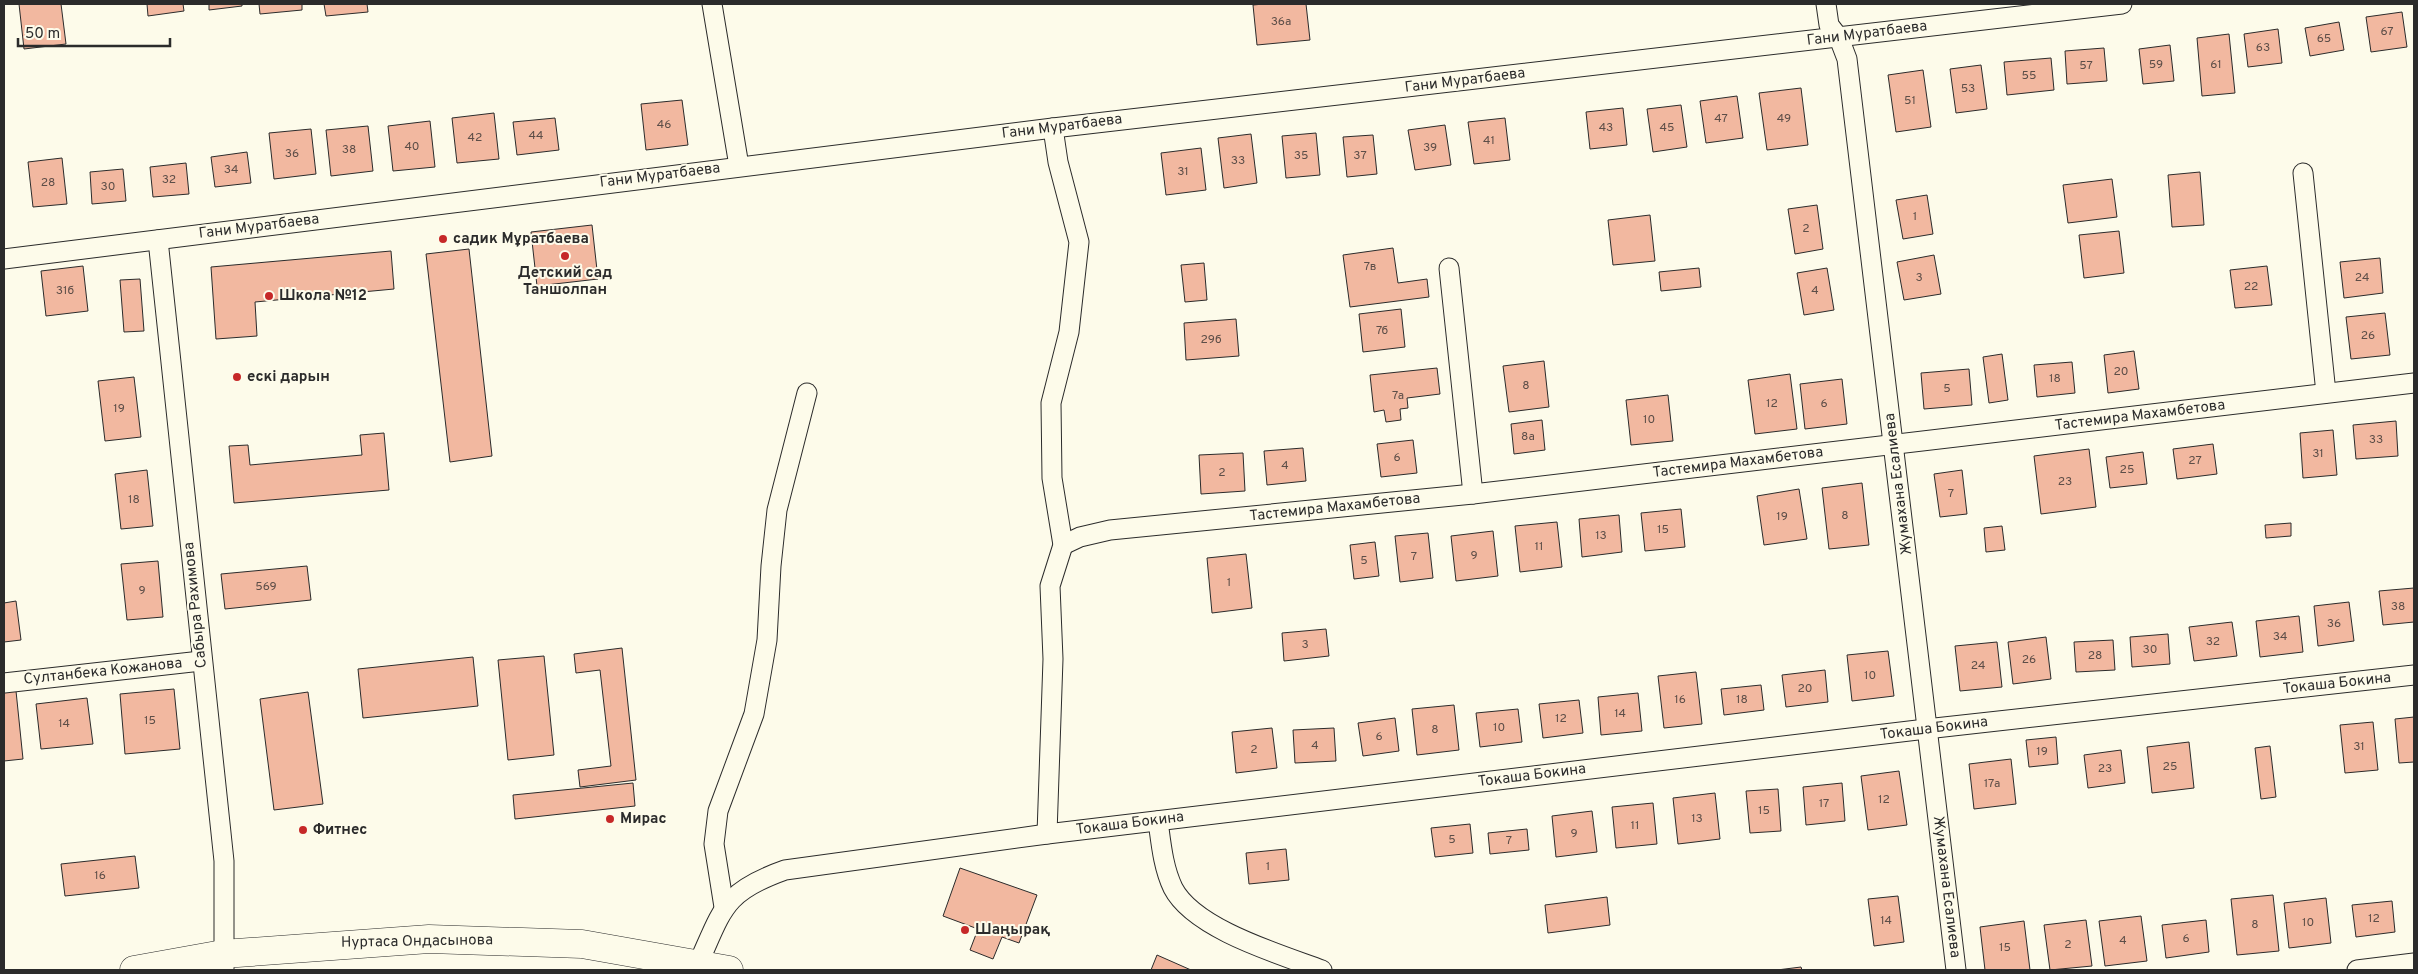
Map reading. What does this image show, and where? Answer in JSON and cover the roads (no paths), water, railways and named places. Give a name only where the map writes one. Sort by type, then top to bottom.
[{"type":"main road","name":"Нуртаса Ондасынова","points":[[134,970],[223,962],[420,939],[582,944],[729,970]]},
{"type":"street","points":[[712,4],[739,166]]},
{"type":"street","name":"Жумахана Есалиева","points":[[1826,4],[1828,25],[1839,38],[1847,58],[1956,970]]},
{"type":"street","name":"Гани Муратбаева","points":[[4,259],[1053,128],[2122,4]]},
{"type":"street","points":[[1047,834],[1053,659],[1050,586],[1063,545],[1052,478],[1051,403],[1068,332],[1079,242],[1058,162],[1053,128]]},
{"type":"street","points":[[2303,173],[2326,393]]},
{"type":"street","name":"Сабыра Рахимова","points":[[158,240],[201,662],[224,861],[223,962]]},
{"type":"street","points":[[1449,268],[1473,494]]},
{"type":"street","name":"Тастемира Махамбетова","points":[[1063,545],[1080,537],[1110,530],[1473,494],[1894,446],[2414,383]]},
{"type":"street","points":[[724,908],[714,844],[718,811],[754,714],[767,640],[776,510],[808,392]]},
{"type":"street","name":"Султанбека Кожанова","points":[[4,683],[201,662]]},
{"type":"street","name":"Токаша Бокина","points":[[698,964],[724,908],[745,888],[758,880],[785,870],[1047,834],[1926,729],[2414,675]]},
{"type":"street","points":[[1158,821],[1163,858],[1174,889],[1206,923],[1322,970]]},
{"type":"street","points":[[2357,970],[2414,963]]},
{"type":"place","name":"садик Мұратбаева","points":[[443,239]]},
{"type":"place","name":"Детский сад Таншолпан","points":[[565,256]]},
{"type":"place","name":"Школа №12","points":[[269,296]]},
{"type":"place","name":"ескі дарын","points":[[237,377]]},
{"type":"place","name":"Мирас","points":[[610,819]]},
{"type":"place","name":"Фитнес","points":[[303,830]]},
{"type":"place","name":"Шаңырақ","points":[[965,930]]}]
